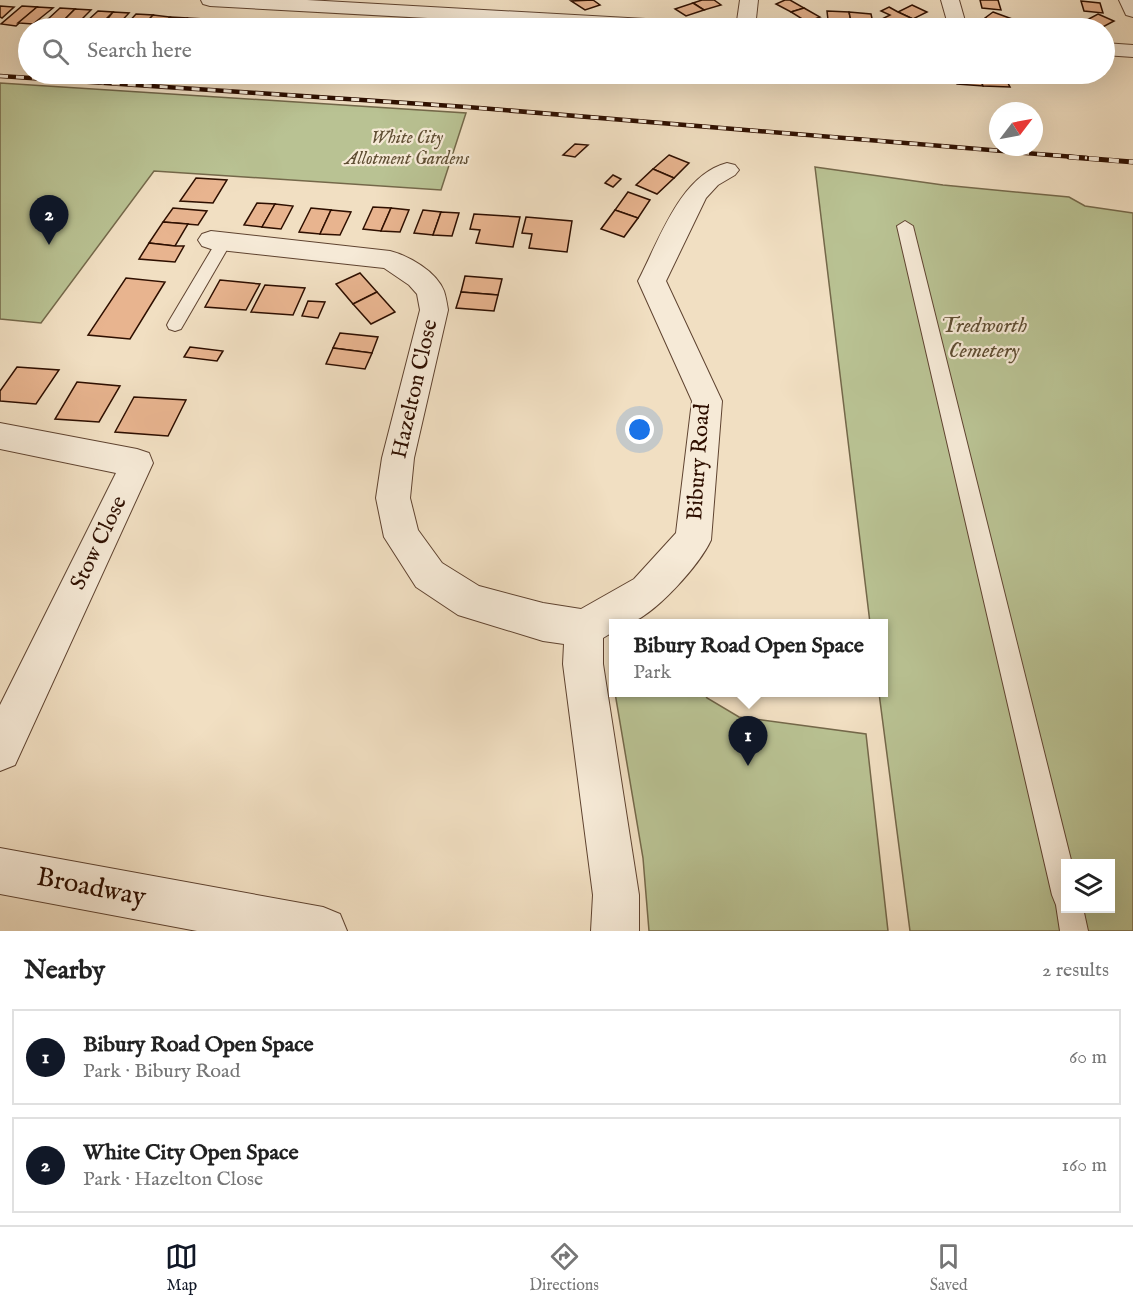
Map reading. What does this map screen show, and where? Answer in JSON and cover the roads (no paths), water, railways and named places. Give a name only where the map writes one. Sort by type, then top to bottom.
[{"type":"street","points":[[210,0],[502,18]]},
{"type":"street","points":[[518,18],[526,0]]},
{"type":"street","points":[[747,18],[749,0]]},
{"type":"street","points":[[950,0],[955,18]]},
{"type":"street","points":[[1128,0],[1133,10]]},
{"type":"street","points":[[1115,50],[1133,51]]},
{"type":"street","name":"Bibury Road","points":[[584,628],[647,592],[693,540],[707,401],[652,281],[695,194],[709,180],[727,170]]},
{"type":"street","name":"Hazelton Close","points":[[217,241],[390,260],[419,278],[430,291],[434,310],[398,458],[393,498],[402,537],[429,575],[471,602],[517,616],[584,628]]},
{"type":"street","name":"Stow Close","points":[[0,436],[138,463],[0,750]]},
{"type":"street","points":[[584,628],[583,664],[616,895],[615,931]]},
{"type":"street","name":"Broadway","points":[[0,871],[323,931]]},
{"type":"lane","points":[[905,226],[1061,879]]},
{"type":"lane","points":[[175,325],[217,241]]},
{"type":"lane","points":[[1070,913],[1074,931]]},
{"type":"railway","points":[[0,76],[18,77]]},
{"type":"railway","points":[[121,84],[467,107],[1087,158]]},
{"type":"railway","points":[[1069,157],[1133,162]]},
{"type":"place","name":"White City Open Space","points":[[49,245]]},
{"type":"place","name":"Bibury Road Open Space","points":[[748,766]]},
{"type":"park label","name":"White City Allotment Gardens","points":[[407,148]]},
{"type":"park label","name":"Tredworth Cemetery","points":[[984,338]]}]
